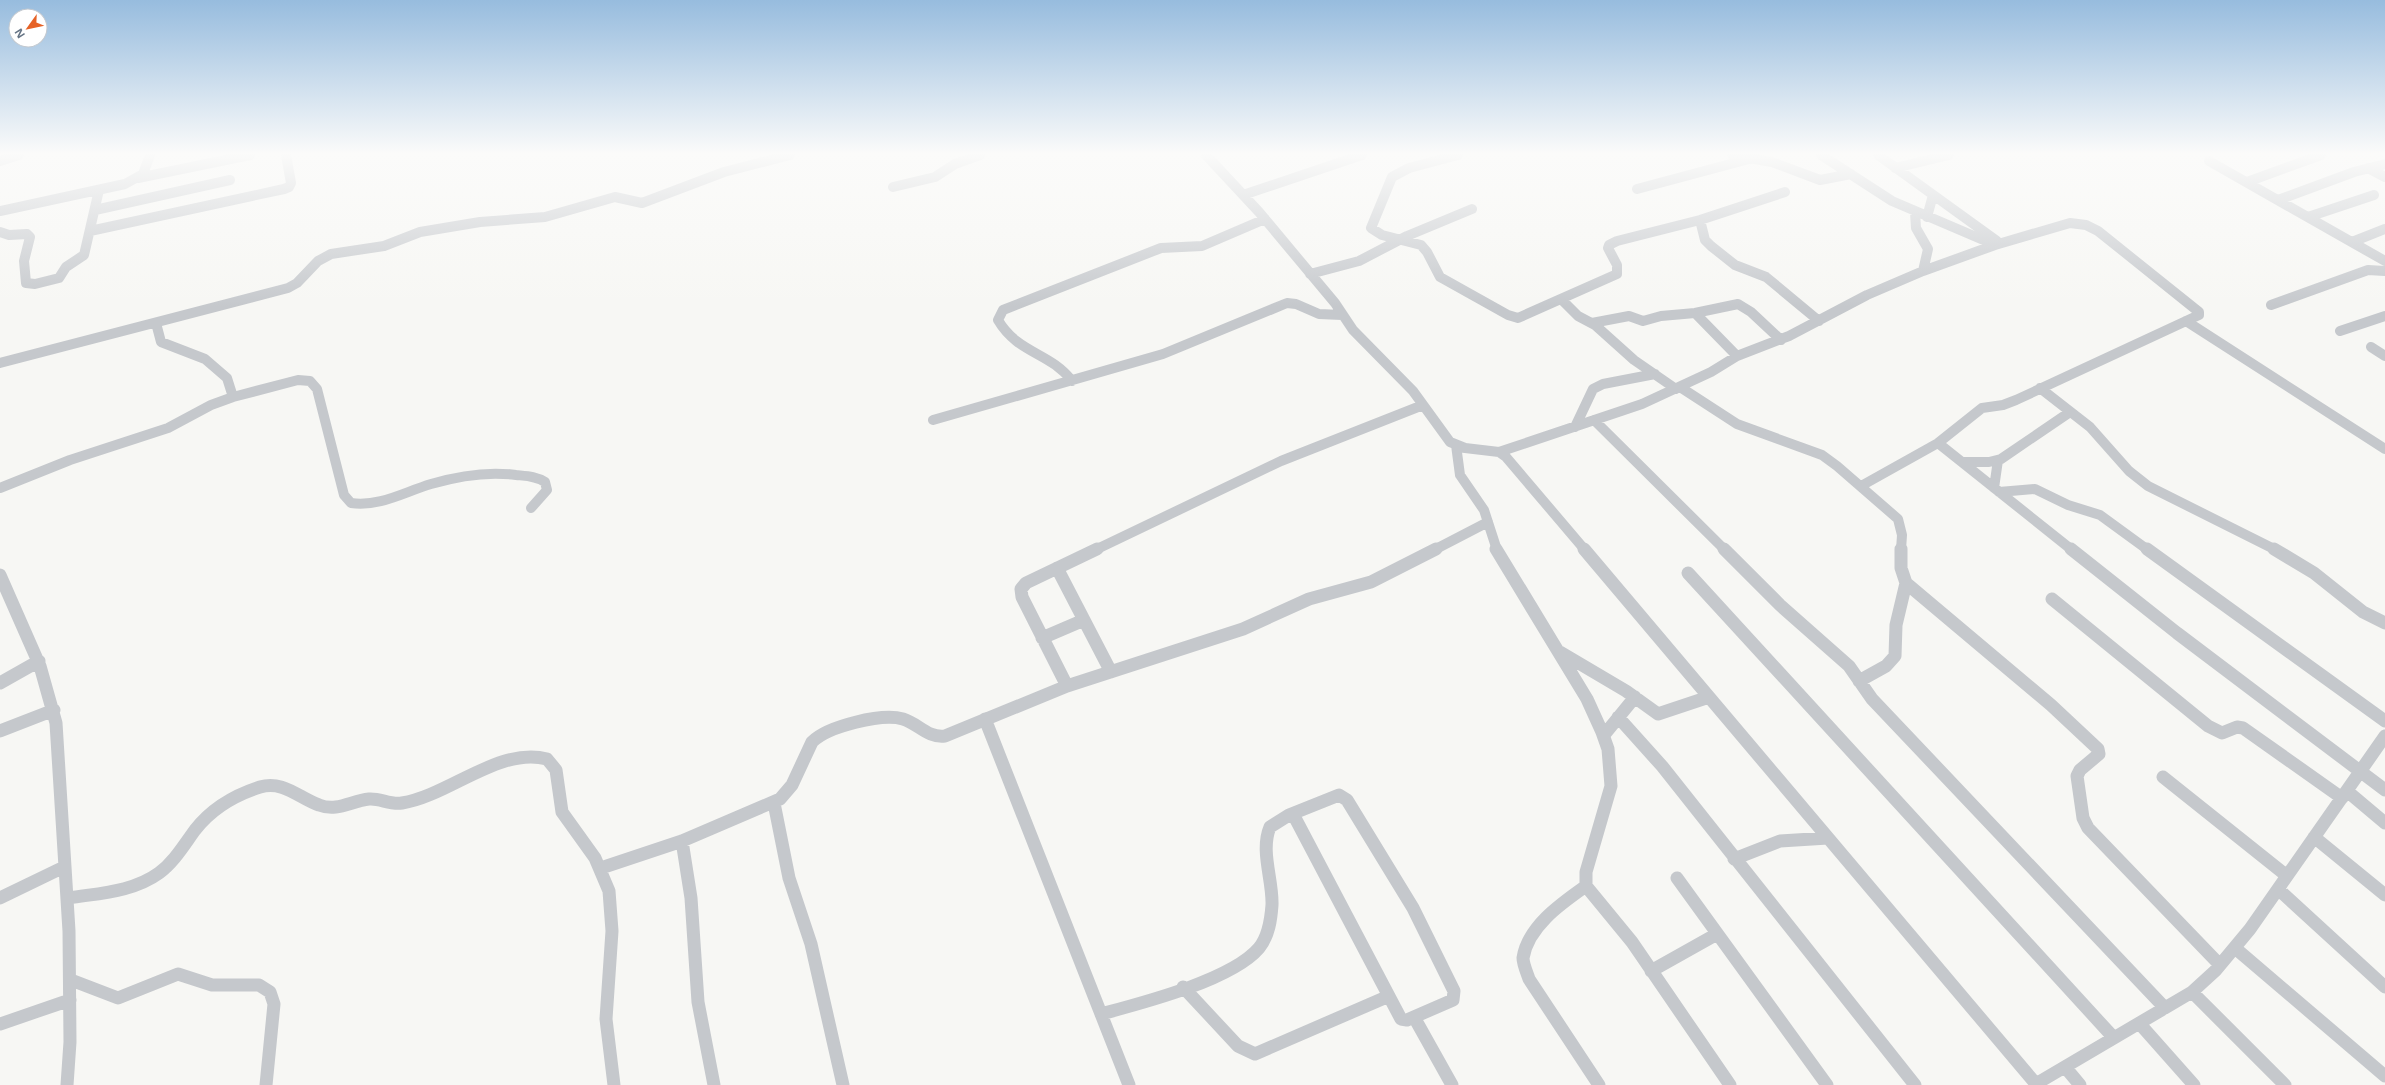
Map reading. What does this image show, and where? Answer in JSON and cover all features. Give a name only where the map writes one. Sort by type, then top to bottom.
[{"type":"street","points":[[0,211],[25,206]]},
{"type":"street","points":[[0,232],[5,235],[29,235],[24,261],[25,282],[31,284],[60,277],[66,267],[84,255],[95,206]]},
{"type":"street","points":[[94,210],[114,206]]},
{"type":"street","points":[[90,231],[207,206]]},
{"type":"street","points":[[0,362],[288,288],[297,283],[321,258],[338,252],[384,246],[428,230],[480,222],[545,217],[585,206]]},
{"type":"street","points":[[1253,206],[1310,274],[1353,330],[1398,374],[1446,437],[1456,446],[1499,452],[1642,404],[1711,372],[1737,356],[1781,340],[1867,295],[1923,271],[1998,244],[2070,223],[2086,225],[2098,231],[2199,312],[2199,315],[2009,403],[1982,408],[1938,443],[1861,486]]},
{"type":"street","points":[[1379,206],[1371,228],[1400,240],[1420,244],[1427,250],[1434,270],[1440,276],[1508,315],[1522,317],[1617,274],[1617,265],[1608,248],[1612,243],[1700,220],[1744,206]]},
{"type":"street","points":[[1902,206],[1914,212],[1998,244]]},
{"type":"street","points":[[1927,217],[1930,206]]},
{"type":"street","points":[[1947,206],[1998,244]]},
{"type":"street","points":[[2288,206],[2385,261]]},
{"type":"street","points":[[2308,217],[2342,206]]},
{"type":"street","points":[[1310,274],[1359,261],[1400,240],[1472,209]]},
{"type":"street","points":[[1914,212],[1916,228],[1928,249],[1923,271]]},
{"type":"street","points":[[1072,381],[1065,370],[1058,364],[1012,341],[998,320],[1003,310],[1161,248],[1202,246],[1265,219]]},
{"type":"street","points":[[1700,220],[1705,240],[1711,246],[1735,265],[1766,277],[1819,321]]},
{"type":"street","points":[[2352,242],[2385,229]]},
{"type":"street","points":[[2271,305],[2368,270],[2385,271]]},
{"type":"street","points":[[1562,300],[1578,316],[1592,323],[1622,350],[1655,374],[1737,424],[1822,455],[1892,513],[1900,524],[1901,572],[1906,583],[2051,705],[2071,726],[2098,749],[2099,754],[2080,770],[2077,776],[2084,822],[2220,965]]},
{"type":"street","points":[[934,420],[1163,354],[1287,303],[1296,304],[1319,314],[1342,314]]},
{"type":"street","points":[[1592,323],[1630,316],[1642,321],[1661,316],[1695,313],[1740,305],[1764,322],[1781,340]]},
{"type":"street","points":[[1695,313],[1737,356]]},
{"type":"street","points":[[2340,331],[2385,316]]},
{"type":"street","points":[[2186,321],[2385,449]]},
{"type":"street","points":[[156,323],[161,342],[205,359],[224,375],[234,397]]},
{"type":"street","points":[[2371,347],[2385,356]]},
{"type":"street","points":[[1575,427],[1593,389],[1602,384],[1655,374]]},
{"type":"street","points":[[0,488],[77,458],[168,428],[211,405],[234,397],[298,380],[314,384],[344,494],[352,504],[365,505],[431,484],[489,471],[535,477],[545,482],[547,490],[531,508]]},
{"type":"street","points":[[2040,388],[2099,436],[2129,471],[2148,486],[2287,556],[2317,576],[2355,608],[2385,623]]},
{"type":"street","points":[[1067,686],[1022,597],[1021,589],[1026,583],[1280,461],[1423,405]]},
{"type":"street","points":[[1962,462],[1998,460],[2070,412]]},
{"type":"street","points":[[1594,420],[1780,605],[1849,666],[1883,711],[2036,870],[2164,1008]]},
{"type":"street","points":[[1938,443],[2178,633],[2385,790]]},
{"type":"street","points":[[1456,446],[1458,472],[1484,510],[1499,554],[1591,705],[1604,735],[1612,776],[1611,786],[1586,872],[1586,886],[1622,929],[1730,1085]]},
{"type":"street","points":[[1499,452],[1506,457],[2035,1085],[2192,992],[2220,965],[2235,948],[2278,889],[2385,736]]},
{"type":"street","points":[[1997,490],[1998,460]]},
{"type":"street","points":[[1997,490],[2034,489],[2068,504],[2100,515],[2385,721]]},
{"type":"street","points":[[601,868],[682,841],[774,803],[791,789],[812,744],[818,736],[856,723],[896,717],[906,720],[938,737],[1067,686],[1258,624],[1309,599],[1340,592],[1372,582],[1488,522]]},
{"type":"street","points":[[1057,568],[1111,672]]},
{"type":"street","points":[[1688,572],[2114,1038]]},
{"type":"street","points":[[0,575],[39,661],[54,710],[64,867],[69,898],[70,1050],[66,1085]]},
{"type":"street","points":[[1859,681],[1886,666],[1895,656],[1896,625],[1906,583]]},
{"type":"street","points":[[2052,599],[2208,726],[2222,733],[2237,727],[2243,728],[2385,822]]},
{"type":"street","points":[[1042,638],[1084,620]]},
{"type":"street","points":[[1557,651],[1635,697],[1655,713],[1661,714],[1709,697]]},
{"type":"street","points":[[0,683],[39,661]]},
{"type":"street","points":[[1604,735],[1635,697]]},
{"type":"street","points":[[0,731],[54,710]]},
{"type":"street","points":[[1618,717],[1662,766],[1734,859],[1915,1085]]},
{"type":"street","points":[[985,718],[1129,1085]]},
{"type":"street","points":[[69,898],[125,889],[148,880],[167,865],[215,808],[266,785],[280,785],[310,802],[329,808],[368,799],[392,804],[401,804],[424,797],[498,765],[522,758],[536,756],[550,760],[554,764],[557,774],[560,808],[601,868],[609,892],[612,909],[605,999],[607,1032],[614,1085]]},
{"type":"street","points":[[2163,777],[2287,876]]},
{"type":"street","points":[[1101,1014],[1137,1005],[1236,965],[1252,955],[1264,941],[1271,911],[1272,897],[1267,832],[1272,824],[1293,814],[1336,795],[1343,796],[1403,889],[1455,996],[1451,1001],[1414,1017],[1405,1020],[1401,1019],[1293,814]]},
{"type":"street","points":[[774,803],[789,878],[811,944],[843,1085]]},
{"type":"street","points":[[2314,837],[2385,895]]},
{"type":"street","points":[[1734,859],[1773,841],[1786,838],[1828,838]]},
{"type":"street","points":[[682,841],[691,898],[698,1002],[714,1085]]},
{"type":"street","points":[[0,898],[64,867]]},
{"type":"street","points":[[1676,878],[1828,1085]]},
{"type":"street","points":[[1586,886],[1558,905],[1542,921],[1523,959],[1529,978],[1599,1085]]},
{"type":"street","points":[[2278,889],[2385,987]]},
{"type":"street","points":[[1651,971],[1717,934]]},
{"type":"street","points":[[2235,948],[2385,1076]]},
{"type":"street","points":[[70,980],[118,998],[132,994],[178,974],[212,984],[259,985],[266,988],[273,996],[274,1004],[266,1085]]},
{"type":"street","points":[[1183,987],[1238,1046],[1246,1052],[1255,1054],[1389,996]]},
{"type":"street","points":[[2192,992],[2285,1085]]},
{"type":"street","points":[[0,1024],[70,1000]]},
{"type":"street","points":[[1414,1017],[1452,1085]]},
{"type":"street","points":[[2139,1024],[2194,1085]]},
{"type":"street","points":[[2065,1067],[2080,1085]]}]
